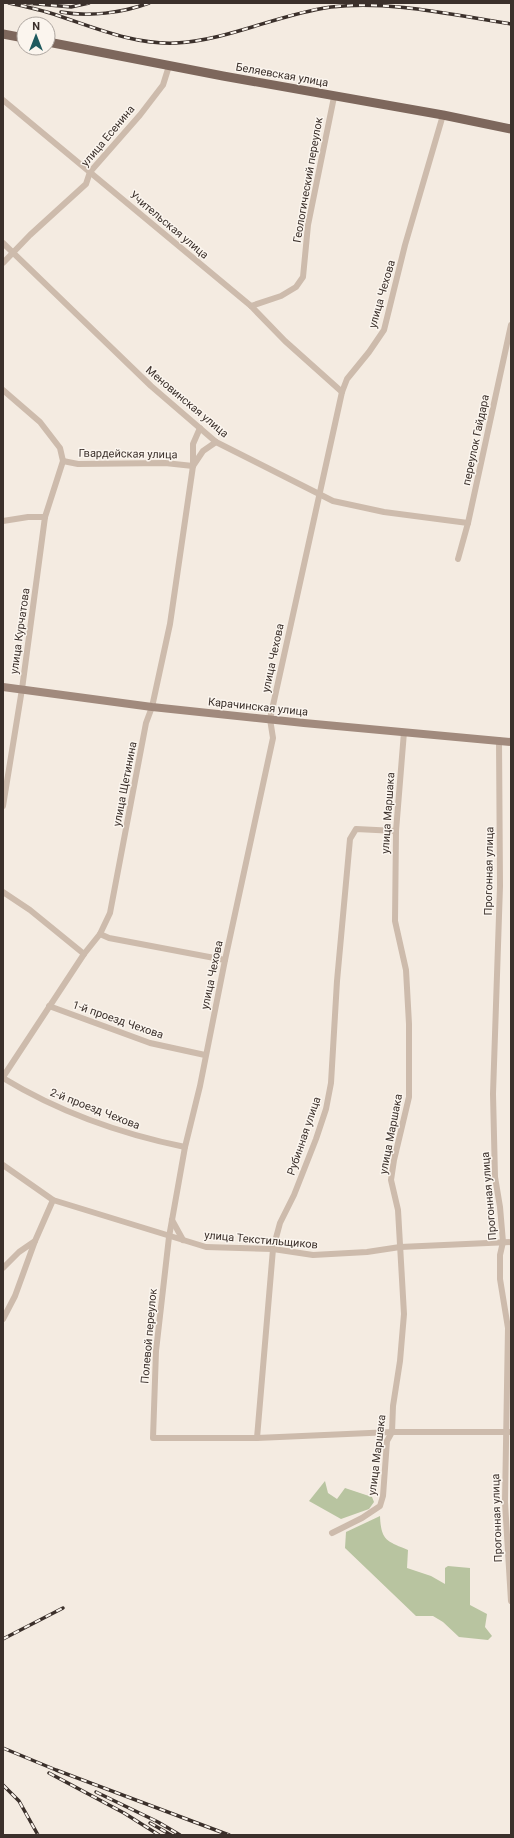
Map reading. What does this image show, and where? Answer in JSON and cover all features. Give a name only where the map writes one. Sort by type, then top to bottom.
[{"type":"main road","points":[[3,34],[16,36]]},
{"type":"main road","name":"Беляевская улица","points":[[56,44],[334,97],[443,115],[511,130]]},
{"type":"street","name":"улица Есенина","points":[[3,263],[30,235],[86,184],[90,172],[163,85],[169,66]]},
{"type":"street","name":"Геологический переулок","points":[[251,306],[281,296],[296,287],[303,277],[308,225],[334,97]]},
{"type":"street","name":"Учительская улица","points":[[3,100],[251,306],[285,341],[342,392]]},
{"type":"street","name":"улица Чехова","points":[[169,1237],[185,1147],[200,1086],[205,1055],[273,738],[270,719],[318,493],[342,392],[347,378],[369,352],[384,330],[405,244],[443,115]]},
{"type":"street","name":"Меновинская улица","points":[[3,243],[151,386],[216,442],[333,501],[384,512],[468,523]]},
{"type":"street","name":"переулок Гайдара","points":[[458,559],[468,523],[511,325]]},
{"type":"street","points":[[3,390],[40,422],[60,448],[63,461]]},
{"type":"street","name":"улица Щетинина","points":[[3,1078],[84,954],[100,934],[110,913],[146,723],[152,707],[170,624],[193,466],[193,444],[200,428]]},
{"type":"street","points":[[193,466],[204,451],[216,442]]},
{"type":"street","name":"Гвардейская улица","points":[[63,461],[78,464],[165,463],[193,466]]},
{"type":"street","name":"улица Курчатова","points":[[3,806],[22,690],[45,517],[63,461]]},
{"type":"street","points":[[3,521],[28,517],[45,517]]},
{"type":"street","name":"Карачинская улица","points":[[3,687],[152,707],[511,742]]},
{"type":"street","name":"улица Маршака","points":[[332,1533],[362,1518],[380,1506],[384,1496],[387,1441],[392,1432],[393,1406],[400,1360],[404,1314],[398,1210],[392,1180],[396,1153],[409,1097],[406,970],[395,921],[396,831],[404,732]]},
{"type":"street","name":"Прогонная улица","points":[[499,740],[500,886],[493,1094],[495,1177],[500,1207],[503,1242],[500,1255],[500,1279],[508,1328],[509,1537],[511,1601]]},
{"type":"street","name":"Рубинная улица","points":[[257,1438],[274,1249],[280,1223],[294,1195],[316,1139],[326,1109],[331,1083],[337,981],[350,839],[356,829],[396,831]]},
{"type":"street","points":[[3,892],[30,910],[84,954]]},
{"type":"street","points":[[100,934],[109,938],[225,960]]},
{"type":"street","name":"1-й проезд Чехова","points":[[49,1006],[150,1043],[205,1055]]},
{"type":"street","name":"2-й проезд Чехова","points":[[3,1078],[51,1104],[106,1126],[150,1140],[185,1147]]},
{"type":"street","name":"улица Текстильщиков","points":[[3,1165],[53,1200],[169,1237],[206,1247],[274,1249],[313,1255],[367,1252],[400,1247],[511,1242]]},
{"type":"street","points":[[3,1319],[15,1296],[35,1241],[53,1200]]},
{"type":"street","points":[[172,1220],[183,1240]]},
{"type":"street","name":"Полевой переулок","points":[[169,1237],[156,1351],[153,1438],[257,1438]]},
{"type":"street","points":[[3,1268],[19,1252],[35,1241]]},
{"type":"street","points":[[257,1438],[392,1432],[508,1432]]},
{"type":"green space","points":[[325,1481],[328,1493],[337,1499],[345,1488],[372,1497],[374,1502],[369,1509],[341,1519],[309,1501]]},
{"type":"green space","points":[[380,1516],[382,1531],[386,1539],[408,1550],[407,1568],[431,1576],[445,1584],[445,1568],[448,1566],[470,1568],[470,1605],[487,1614],[485,1627],[492,1636],[488,1640],[459,1637],[443,1622],[433,1616],[416,1616],[345,1548],[346,1532]]},
{"type":"railway","points":[[9,3],[45,12],[112,34],[160,43],[196,41],[235,32],[312,10],[353,5],[399,7],[511,24]]},
{"type":"railway","points":[[27,3],[71,7],[89,3]]},
{"type":"railway","points":[[61,12],[83,14],[117,12],[149,3]]},
{"type":"railway","points":[[3,1639],[63,1608]]},
{"type":"railway","points":[[3,1748],[56,1770],[229,1835]]},
{"type":"railway","points":[[49,1773],[124,1813],[159,1835]]},
{"type":"railway","points":[[3,1785],[19,1801],[38,1835]]},
{"type":"railway","points":[[96,1792],[158,1822],[180,1835]]},
{"type":"railway","points":[[150,1823],[171,1835]]}]
